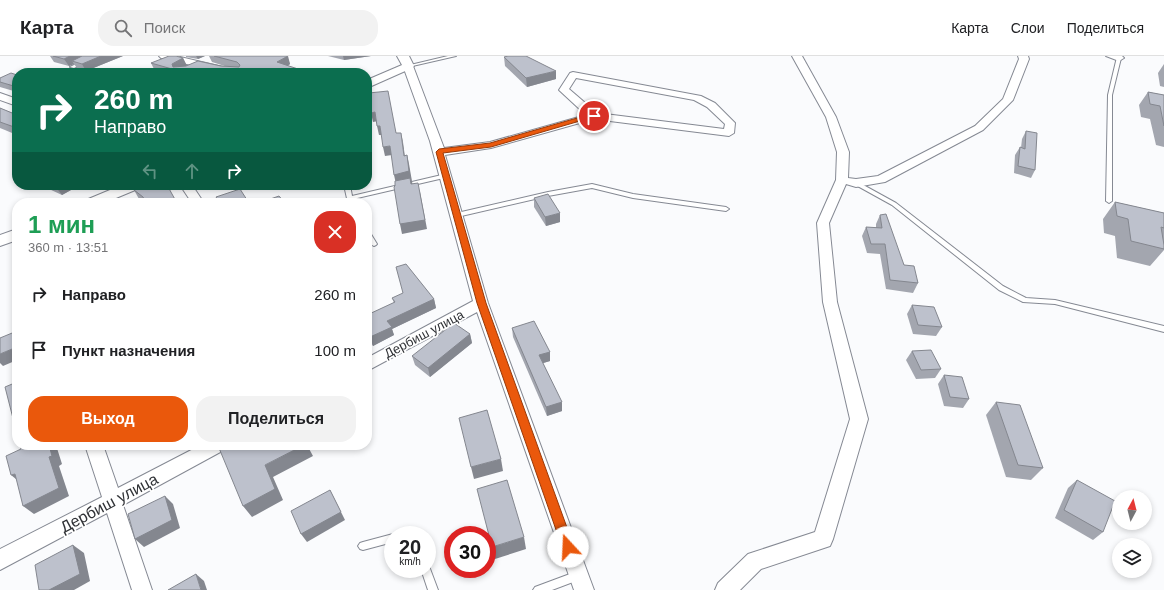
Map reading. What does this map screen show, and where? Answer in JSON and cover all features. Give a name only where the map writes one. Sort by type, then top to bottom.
[{"type":"street","points":[[164,56],[218,68]]},
{"type":"street","points":[[725,590],[755,561],[823,539],[859,419],[830,302],[823,223],[849,182],[843,152],[831,117],[797,56]]},
{"type":"street","points":[[849,182],[882,179],[979,128],[1008,100],[1024,59],[1023,56]]},
{"type":"street","points":[[192,68],[211,58]]},
{"type":"street","points":[[372,81],[405,61],[439,152],[481,303],[581,583]]},
{"type":"street","points":[[439,152],[491,145],[594,116],[729,133],[730,124],[711,105],[697,98],[573,74],[564,90],[594,116]]},
{"type":"street","points":[[0,96],[12,100]]},
{"type":"street","points":[[103,198],[123,190]]},
{"type":"street","points":[[0,241],[12,236]]},
{"type":"street","name":"Дербиш улица","points":[[372,362],[481,303]]},
{"type":"street","points":[[96,450],[142,590]]},
{"type":"street","name":"Дербиш улица","points":[[0,560],[113,502],[209,450]]},
{"type":"lane","points":[[72,67],[96,56]]},
{"type":"lane","points":[[405,61],[454,56]]},
{"type":"lane","points":[[1109,201],[1110,95],[1115,57]]},
{"type":"lane","points":[[358,198],[446,176]]},
{"type":"lane","points":[[849,182],[894,204],[1001,288],[1025,300],[1055,302],[1164,329]]},
{"type":"lane","points":[[457,215],[548,194],[592,186],[633,196],[726,209]]},
{"type":"lane","points":[[363,546],[384,540]]},
{"type":"lane","points":[[429,578],[433,590]]},
{"type":"lane","points":[[538,590],[581,583]]},
{"type":"building","points":[[53,56],[70,56],[64,59]]},
{"type":"building","points":[[82,56],[101,56],[82,64],[72,61]]},
{"type":"building","points":[[169,56],[176,56],[183,58],[172,64],[173,67],[186,66],[198,61],[221,66],[239,67],[240,65],[237,62],[214,56],[288,56],[277,62],[295,68],[168,68],[151,63]]},
{"type":"building","points":[[526,56],[556,71],[526,78],[504,57]]},
{"type":"building","points":[[12,73],[12,86],[0,82],[0,78]]},
{"type":"building","points":[[388,91],[396,133],[401,133],[404,156],[407,155],[409,171],[394,175],[390,146],[383,147],[380,126],[377,126],[375,112],[372,113],[372,93]]},
{"type":"building","points":[[1148,92],[1164,95],[1164,126],[1160,106],[1150,104]]},
{"type":"building","points":[[0,108],[12,113],[12,126],[0,122]]},
{"type":"building","points":[[1026,131],[1037,133],[1035,170],[1018,166],[1020,147],[1025,149]]},
{"type":"building","points":[[410,178],[411,184],[418,183],[425,220],[400,224],[394,187],[395,181]]},
{"type":"building","points":[[134,190],[170,190],[174,198],[144,198]]},
{"type":"building","points":[[241,190],[246,198],[217,198],[216,197]]},
{"type":"building","points":[[548,194],[560,213],[545,217],[534,198]]},
{"type":"building","points":[[1115,202],[1164,213],[1164,228],[1161,227],[1164,249],[1131,241],[1128,219],[1117,216]]},
{"type":"building","points":[[886,214],[904,265],[914,266],[918,283],[890,280],[885,244],[871,244],[866,227],[882,228],[880,215]]},
{"type":"building","points":[[406,264],[434,299],[387,321],[392,327],[372,336],[372,313],[395,302],[392,298],[403,293],[396,267]]},
{"type":"building","points":[[912,305],[934,307],[942,327],[918,325]]},
{"type":"building","points":[[534,321],[550,352],[539,355],[562,402],[546,407],[512,328]]},
{"type":"building","points":[[454,323],[470,334],[428,368],[412,356]]},
{"type":"building","points":[[12,333],[12,349],[0,354],[0,338]]},
{"type":"building","points":[[931,350],[941,369],[921,370],[912,351]]},
{"type":"building","points":[[944,375],[962,377],[969,399],[950,397]]},
{"type":"building","points":[[12,384],[12,414],[5,387]]},
{"type":"building","points":[[996,402],[1020,405],[1043,468],[1018,465]]},
{"type":"building","points":[[487,410],[501,459],[471,467],[459,418]]},
{"type":"building","points":[[19,450],[50,450],[52,456],[49,457],[59,488],[23,506],[15,474],[11,475],[6,456]]},
{"type":"building","points":[[220,450],[294,450],[265,465],[275,489],[243,506]]},
{"type":"building","points":[[507,480],[524,537],[496,546],[496,526],[487,526],[477,489]]},
{"type":"building","points":[[1077,480],[1112,499],[1112,509],[1103,532],[1064,510]]},
{"type":"building","points":[[330,490],[341,512],[301,534],[291,511]]},
{"type":"building","points":[[165,496],[172,520],[135,539],[128,514]]},
{"type":"building","points":[[73,545],[80,574],[49,590],[39,590],[35,565]]},
{"type":"building","points":[[196,574],[201,590],[168,590]]},
{"type":"route","points":[[568,547],[481,303],[439,152],[491,145],[594,116]]}]
